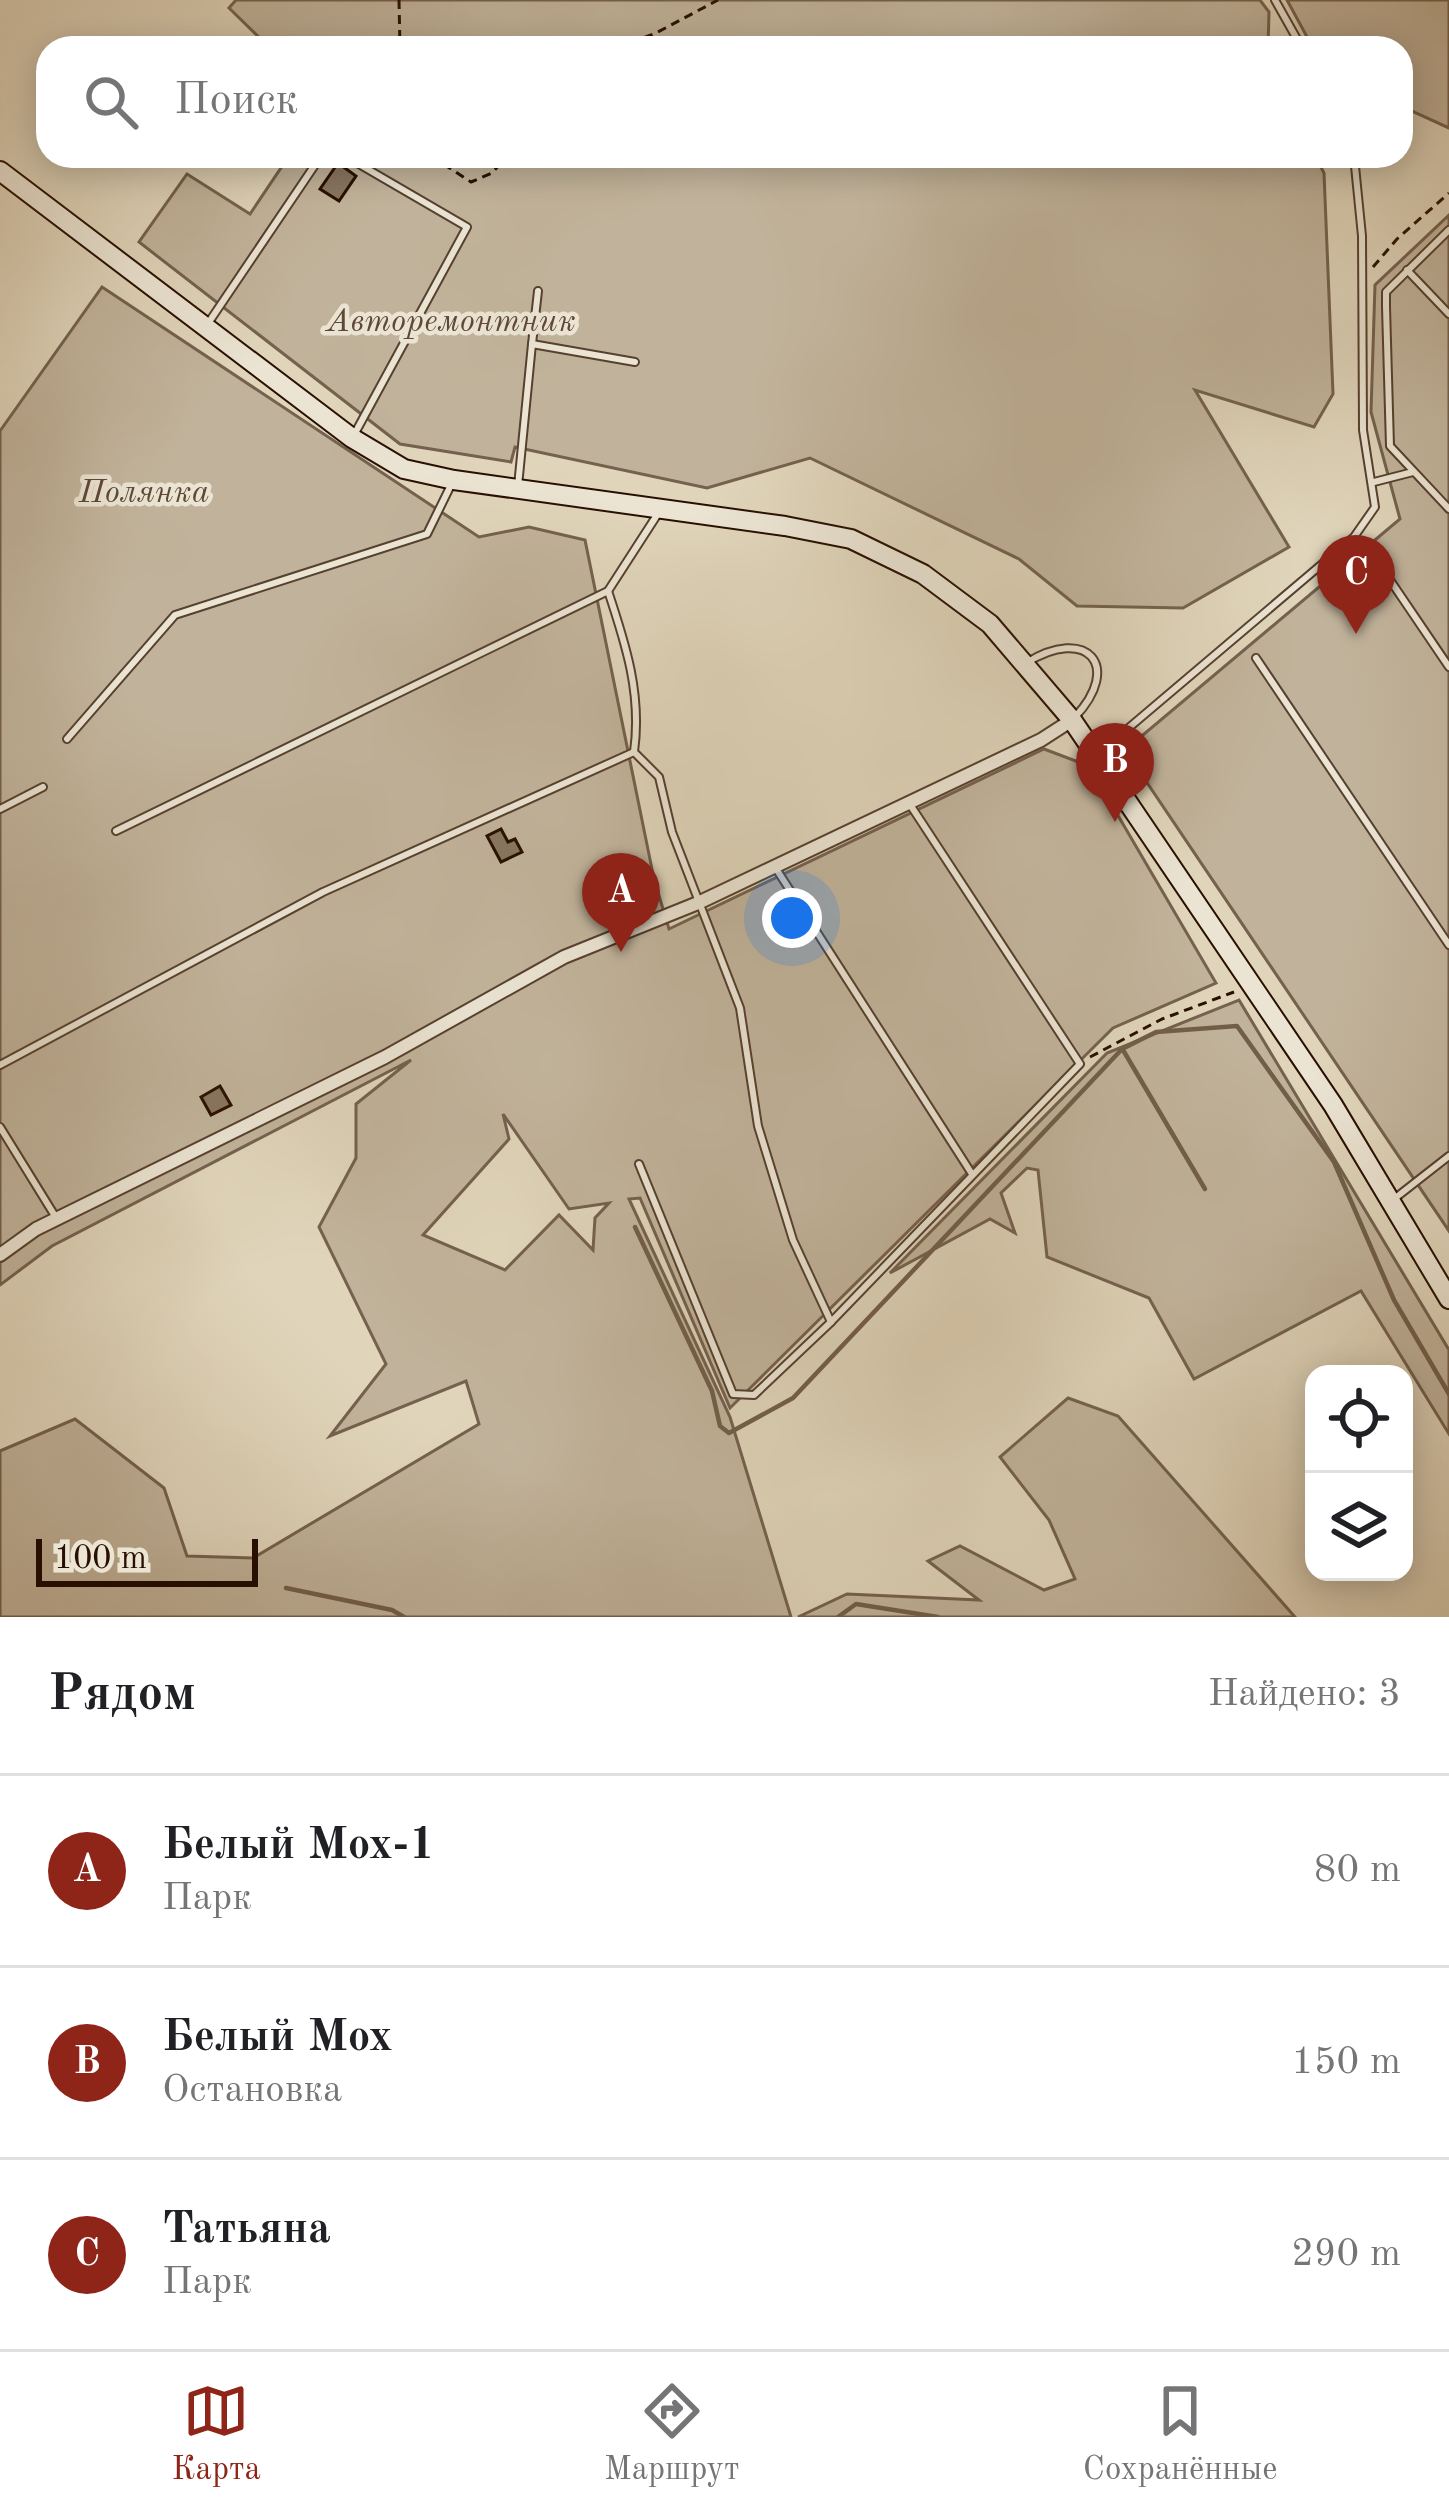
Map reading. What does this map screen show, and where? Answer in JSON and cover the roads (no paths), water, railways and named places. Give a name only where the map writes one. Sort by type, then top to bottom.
[{"type":"street","points":[[0,171],[352,438],[404,469],[850,538],[923,574],[989,623],[1096,755],[1334,1105],[1449,1299]]},
{"type":"street","points":[[0,1255],[57,1219],[385,1057],[564,956],[698,903],[1041,740],[1072,720]]},
{"type":"lane","points":[[1275,0],[1296,36]]},
{"type":"lane","points":[[205,328],[313,168]]},
{"type":"lane","points":[[352,438],[467,227],[366,168]]},
{"type":"lane","points":[[1096,755],[1354,537],[1375,507],[1363,430],[1361,236],[1355,168]]},
{"type":"lane","points":[[1449,230],[1386,292],[1390,446],[1449,508]]},
{"type":"lane","points":[[1407,270],[1449,314]]},
{"type":"lane","points":[[518,489],[538,291]]},
{"type":"lane","points":[[532,344],[635,362]]},
{"type":"lane","points":[[1374,482],[1414,472]]},
{"type":"lane","points":[[67,739],[175,616],[427,534],[454,480]]},
{"type":"lane","points":[[116,831],[608,591],[661,509]]},
{"type":"lane","points":[[1373,555],[1449,668]]},
{"type":"lane","points":[[608,591],[629,656],[639,719],[634,752]]},
{"type":"lane","points":[[1025,663],[1064,646],[1080,647],[1092,656],[1096,684],[1090,701],[1072,720]]},
{"type":"lane","points":[[1256,658],[1449,945]]},
{"type":"lane","points":[[634,752],[659,777],[672,832],[740,1008],[758,1126],[793,1240],[831,1322]]},
{"type":"lane","points":[[0,1065],[323,892],[634,752]]},
{"type":"lane","points":[[0,808],[43,787]]},
{"type":"lane","points":[[639,1164],[733,1394],[754,1395],[831,1322],[1080,1064],[909,803]]},
{"type":"lane","points":[[775,867],[972,1174]]},
{"type":"lane","points":[[0,1127],[57,1219]]},
{"type":"lane","points":[[1391,1201],[1449,1156]]},
{"type":"waterway","points":[[635,1227],[712,1391],[720,1426],[729,1433],[793,1398],[1122,1049],[1156,1032],[1237,1026],[1334,1162],[1394,1300],[1449,1394]]},
{"type":"waterway","points":[[1123,1050],[1205,1189]]},
{"type":"waterway","points":[[286,1588],[392,1610],[404,1617]]},
{"type":"waterway","points":[[838,1617],[856,1604],[938,1617]]},
{"type":"place","name":"Татьяна","points":[[1356,634]]},
{"type":"place","name":"Белый Мох","points":[[1115,822]]},
{"type":"place","name":"Белый Мох-1","points":[[621,952]]},
{"type":"park label","name":"Авторемонтник","points":[[451,319]]},
{"type":"park label","name":"Полянка","points":[[144,490]]}]
